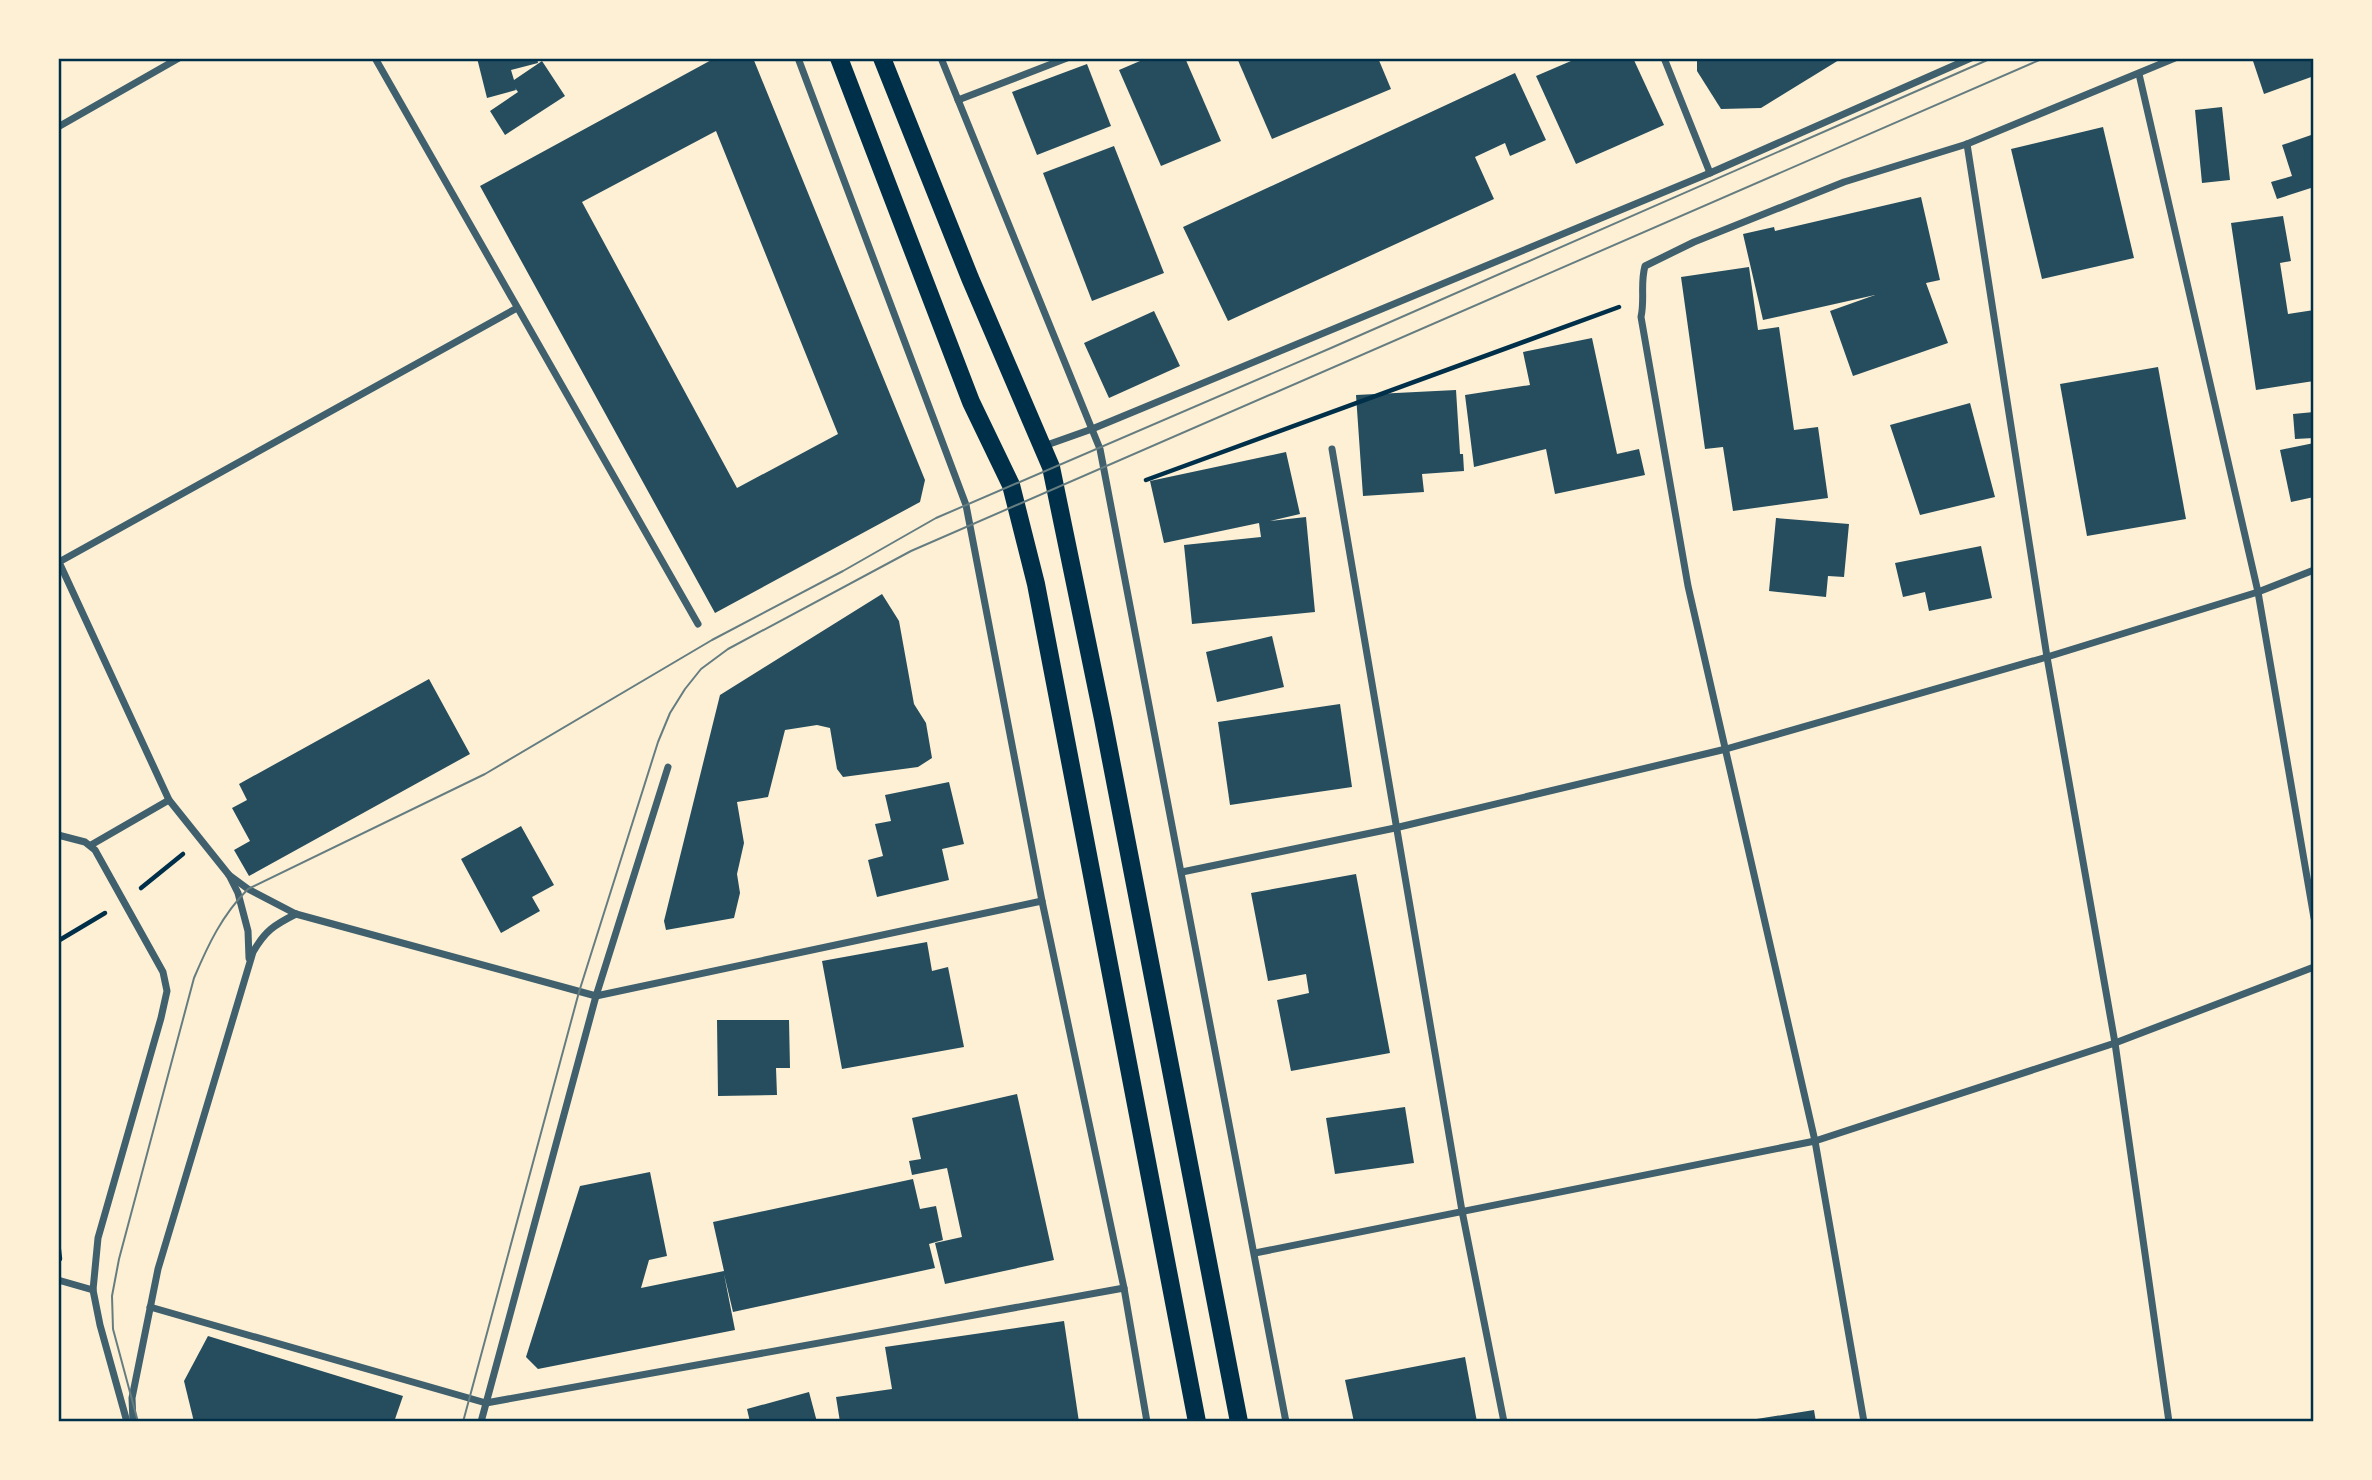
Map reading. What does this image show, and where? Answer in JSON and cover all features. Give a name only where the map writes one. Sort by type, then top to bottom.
[{"type":"main road","points":[[839,58],[971,402],[1011,485],[1017,506],[1037,584],[1197,1422]]},
{"type":"main road","points":[[882,58],[970,278],[1051,467],[1240,1422]]},
{"type":"street","points":[[58,127],[179,58]]},
{"type":"street","points":[[375,58],[698,624]]},
{"type":"street","points":[[798,58],[966,505],[1042,901],[1124,1288],[1147,1422]]},
{"type":"street","points":[[941,58],[1100,449],[1286,1422]]},
{"type":"street","points":[[958,100],[1067,58]]},
{"type":"street","points":[[1664,58],[1710,173]]},
{"type":"street","points":[[1948,58],[1952,67]]},
{"type":"street","points":[[1044,446],[1092,429],[1710,173],[1971,58]]},
{"type":"street","points":[[1864,1422],[1815,1141],[1685,573],[1641,317],[1644,300],[1640,282],[1645,266],[1694,242],[1844,182],[1967,144],[2175,58]]},
{"type":"street","points":[[2139,74],[2258,592],[2314,918]]},
{"type":"street","points":[[1967,144],[2047,657],[2115,1043],[2169,1422]]},
{"type":"street","points":[[249,965],[248,931],[238,893],[229,875],[169,800],[58,560],[517,307]]},
{"type":"street","points":[[1332,449],[1462,1211],[1504,1422]]},
{"type":"street","points":[[1182,872],[1395,828],[1726,749],[2047,657],[2258,592],[2314,570]]},
{"type":"street","points":[[481,1422],[596,996],[668,767]]},
{"type":"street","points":[[91,845],[169,800]]},
{"type":"street","points":[[58,835],[91,845],[163,972],[167,991],[98,1238],[93,1290],[127,1422]]},
{"type":"street","points":[[229,875],[248,889],[296,915],[596,996],[1042,901]]},
{"type":"street","points":[[133,1422],[132,1398],[158,1269],[249,965],[262,937],[274,925],[296,915]]},
{"type":"street","points":[[1255,1252],[1815,1141],[2115,1043],[2314,967]]},
{"type":"street","points":[[58,1280],[93,1290]]},
{"type":"street","points":[[150,1307],[486,1403],[1124,1288]]},
{"type":"path","points":[[1146,480],[1611,309],[1644,300]]},
{"type":"building","points":[[477,58],[537,58],[538,63],[511,70],[514,80],[542,61],[565,96],[505,135],[490,111],[518,92],[515,88],[516,90],[487,98]]},
{"type":"building","points":[[715,58],[753,58],[925,480],[920,502],[715,613],[480,186]],"holes":[[[716,131],[838,434],[737,488],[582,202]]]},
{"type":"building","points":[[1147,58],[1185,58],[1221,141],[1161,166],[1119,70]]},
{"type":"building","points":[[1237,58],[1378,58],[1391,89],[1272,139]]},
{"type":"building","points":[[1578,58],[1633,58],[1664,125],[1576,164],[1536,76]]},
{"type":"building","points":[[1697,58],[1839,60],[1761,108],[1721,109],[1697,71]]},
{"type":"building","points":[[2252,58],[2314,58],[2314,76],[2264,94]]},
{"type":"building","points":[[1087,64],[1111,126],[1037,155],[1012,92]]},
{"type":"building","points":[[1515,73],[1546,140],[1510,156],[1505,143],[1475,157],[1494,199],[1228,321],[1183,227]]},
{"type":"building","points":[[2222,107],[2230,180],[2202,183],[2195,110]]},
{"type":"building","points":[[2103,127],[2134,258],[2042,279],[2011,149]]},
{"type":"building","points":[[2314,134],[2314,187],[2277,199],[2271,182],[2292,176],[2282,145]]},
{"type":"building","points":[[1114,146],[1164,273],[1092,301],[1043,173]]},
{"type":"building","points":[[1921,197],[1940,280],[1926,283],[1948,343],[1853,376],[1830,311],[1875,295],[1763,320],[1743,234],[1774,227],[1775,231]]},
{"type":"building","points":[[2283,216],[2291,261],[2280,263],[2288,314],[2314,310],[2314,381],[2256,390],[2231,223]]},
{"type":"building","points":[[1749,267],[1758,330],[1779,327],[1794,430],[1818,427],[1828,498],[1733,511],[1723,447],[1705,449],[1681,277]]},
{"type":"building","points":[[1154,311],[1180,366],[1109,398],[1084,343]]},
{"type":"building","points":[[1592,338],[1617,454],[1639,449],[1645,475],[1555,494],[1546,449],[1474,467],[1465,395],[1530,385],[1523,352]]},
{"type":"building","points":[[2158,367],[2186,519],[2087,536],[2060,384]]},
{"type":"building","points":[[1456,390],[1460,454],[1463,454],[1464,471],[1422,474],[1424,492],[1363,496],[1356,395]]},
{"type":"building","points":[[1970,403],[1995,497],[1920,515],[1890,425]]},
{"type":"building","points":[[2314,412],[2314,438],[2295,439],[2293,414]]},
{"type":"building","points":[[2314,443],[2314,497],[2291,502],[2280,450]]},
{"type":"building","points":[[1286,452],[1300,514],[1270,521],[1306,517],[1315,612],[1192,624],[1184,545],[1261,537],[1259,523],[1164,543],[1150,481]]},
{"type":"building","points":[[1776,518],[1849,524],[1844,577],[1828,576],[1826,597],[1769,591]]},
{"type":"building","points":[[1981,546],[1992,598],[1929,611],[1925,592],[1903,597],[1895,563]]},
{"type":"building","points":[[882,594],[899,621],[914,704],[926,723],[932,758],[918,767],[843,777],[837,769],[830,728],[817,725],[785,730],[768,797],[737,802],[744,843],[737,874],[740,893],[734,918],[666,930],[664,921],[720,695]]},
{"type":"building","points":[[1272,636],[1284,687],[1217,702],[1206,652]]},
{"type":"building","points":[[429,679],[470,754],[249,876],[234,850],[250,841],[232,808],[247,800],[239,784]]},
{"type":"building","points":[[1340,704],[1352,787],[1230,805],[1218,722]]},
{"type":"building","points":[[949,782],[964,844],[942,849],[949,880],[877,897],[868,860],[883,856],[875,824],[891,821],[885,795]]},
{"type":"building","points":[[521,826],[554,885],[532,897],[540,911],[501,933],[461,859]]},
{"type":"building","points":[[1356,874],[1390,1053],[1291,1071],[1277,1000],[1309,993],[1306,974],[1268,981],[1251,893]]},
{"type":"building","points":[[927,942],[932,971],[948,967],[964,1047],[842,1069],[822,961]]},
{"type":"building","points":[[717,1020],[789,1020],[790,1068],[776,1068],[777,1095],[718,1096]]},
{"type":"building","points":[[1017,1094],[1054,1260],[945,1284],[935,1243],[962,1237],[947,1168],[912,1175],[909,1161],[921,1159],[912,1118]]},
{"type":"building","points":[[1405,1107],[1414,1163],[1335,1174],[1326,1118]]},
{"type":"building","points":[[650,1172],[667,1256],[649,1260],[641,1288],[724,1271],[713,1222],[913,1179],[920,1209],[936,1206],[943,1240],[929,1244],[935,1268],[733,1312],[724,1274],[735,1330],[538,1369],[526,1357],[580,1186]]},
{"type":"building","points":[[1064,1321],[1079,1422],[840,1422],[836,1397],[892,1389],[885,1347]]},
{"type":"building","points":[[208,1336],[403,1396],[394,1422],[194,1422],[184,1381]]},
{"type":"building","points":[[1465,1357],[1477,1422],[1354,1422],[1345,1380]]},
{"type":"building","points":[[809,1392],[817,1422],[750,1422],[747,1409]]},
{"type":"building","points":[[1814,1410],[1816,1422],[1744,1422],[1744,1421]]},
{"type":"tram line","points":[[138,1422],[113,1329],[112,1296],[119,1259],[194,978],[216,931],[248,889],[485,774],[712,640],[936,518],[1992,58]]},
{"type":"tram line","points":[[463,1422],[579,992],[658,742],[670,713],[701,669],[728,649],[911,551],[2044,58]]}]
